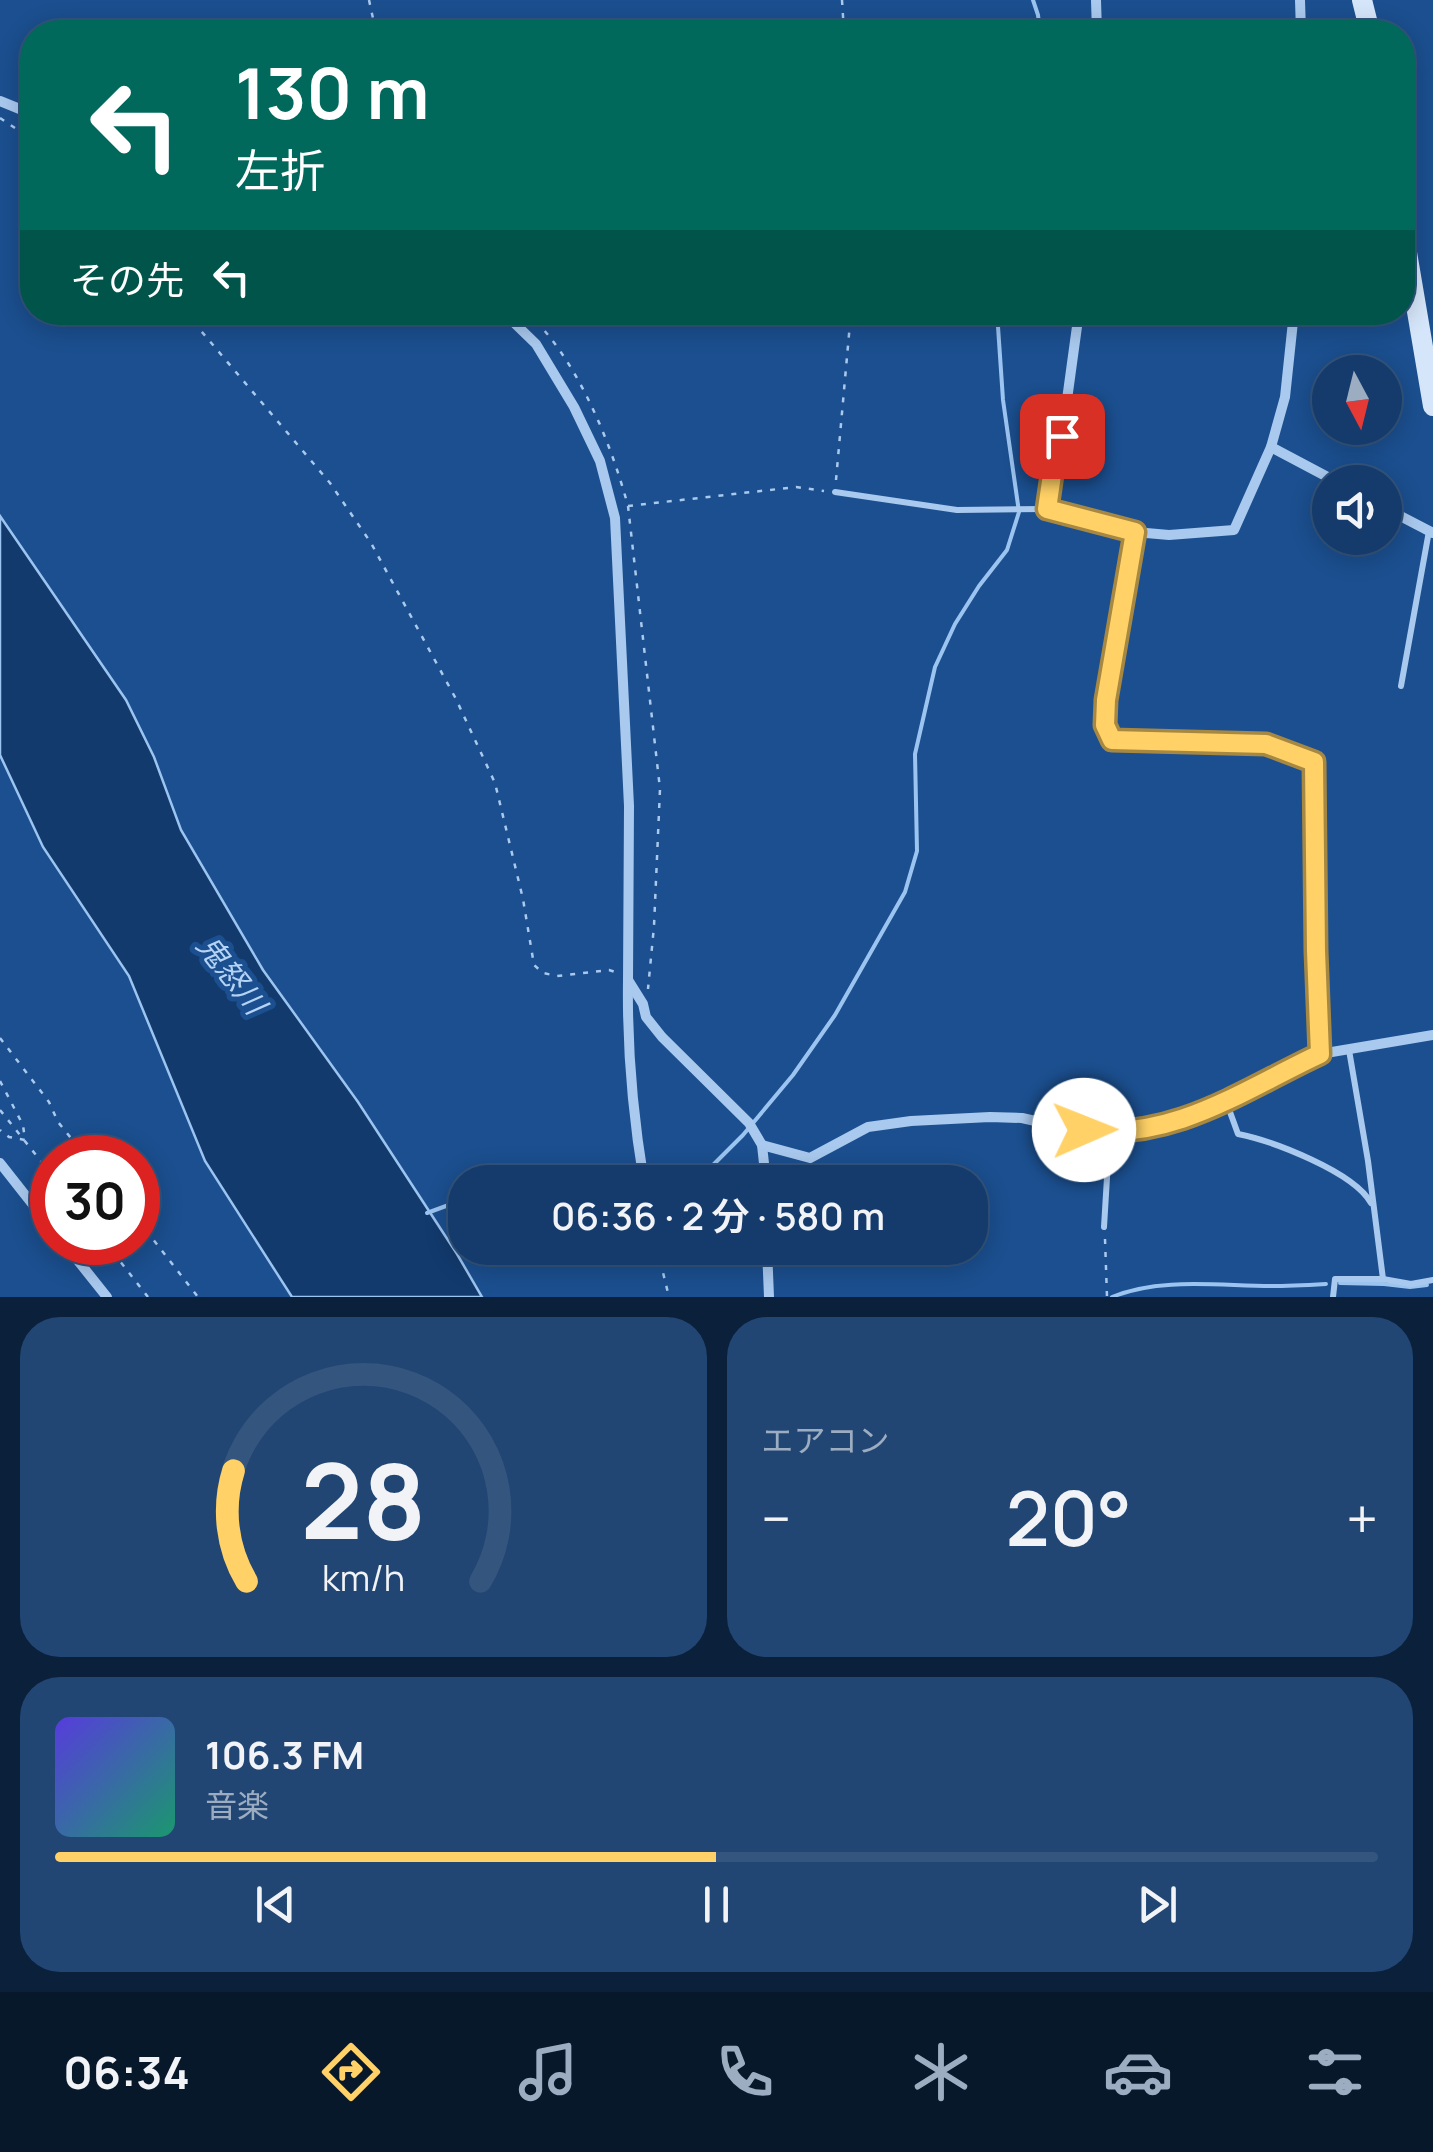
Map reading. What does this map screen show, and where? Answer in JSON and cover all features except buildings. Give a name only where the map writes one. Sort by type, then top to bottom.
[{"type":"main road","points":[[1415,300],[1433,406]]},
{"type":"street","points":[[516,325],[536,344],[574,407],[600,461],[615,518],[629,806],[624,977],[641,1165]]},
{"type":"street","points":[[1077,325],[1047,509],[1135,532],[1169,535],[1234,530],[1271,447],[1284,396],[1292,325]]},
{"type":"street","points":[[1271,447],[1312,469]]},
{"type":"street","points":[[1402,517],[1431,532]]},
{"type":"street","points":[[624,977],[662,1037],[748,1122],[762,1144],[764,1165]]},
{"type":"street","points":[[762,1144],[810,1158],[868,1127],[948,1118],[1022,1118],[1106,1133],[1154,1127],[1203,1114],[1320,1054],[1433,1035]]},
{"type":"street","points":[[0,1163],[30,1201]]},
{"type":"street","points":[[81,1265],[107,1297]]},
{"type":"street","points":[[767,1265],[768,1297]]},
{"type":"lane","points":[[835,492],[958,510],[1047,509]]},
{"type":"lane","points":[[1135,532],[1105,725],[1112,740],[1266,744],[1314,762],[1320,1054]]},
{"type":"lane","points":[[1401,686],[1431,532]]},
{"type":"lane","points":[[1349,1048],[1383,1279]]},
{"type":"lane","points":[[1226,1102],[1238,1134],[1303,1155],[1350,1182],[1367,1196],[1374,1209]]},
{"type":"lane","points":[[1104,1227],[1106,1133]]},
{"type":"lane","points":[[1333,1297],[1335,1280],[1383,1279],[1411,1284],[1433,1280]]},
{"type":"path","points":[[0,118],[20,133]]},
{"type":"path","points":[[196,325],[330,483],[372,542],[456,699],[495,783],[534,966],[557,976],[609,970],[624,977]]},
{"type":"path","points":[[628,506],[796,487],[835,492],[849,325]]},
{"type":"path","points":[[0,1038],[49,1102],[68,1135]]},
{"type":"path","points":[[0,1081],[23,1126],[25,1140]]},
{"type":"path","points":[[0,1110],[30,1146]]},
{"type":"path","points":[[0,1130],[8,1137],[25,1140]]},
{"type":"path","points":[[1104,1227],[1107,1297]]},
{"type":"path","points":[[160,1248],[198,1297]]},
{"type":"path","points":[[123,1265],[148,1297]]},
{"type":"path","points":[[662,1265],[670,1297]]},
{"type":"water","name":"鬼怒川","points":[[0,516],[126,700],[154,757],[181,830],[263,970],[358,1102],[448,1240],[448,1265],[463,1265],[482,1297],[292,1297],[205,1161],[129,976],[43,847],[0,755]]},
{"type":"waterway","points":[[1033,0],[1039,20]]},
{"type":"waterway","points":[[713,1165],[793,1075],[835,1015],[905,892],[917,851],[915,754],[935,667],[955,624],[1007,550],[1019,512],[1003,400],[998,325]]},
{"type":"waterway","points":[[427,1213],[448,1205]]},
{"type":"waterway","points":[[1340,1283],[1427,1285]]},
{"type":"waterway","points":[[1112,1297],[1170,1285],[1326,1284]]},
{"type":"route","points":[[1062,436],[1047,509],[1135,532],[1106,700],[1105,725],[1112,740],[1266,744],[1314,762],[1320,1054],[1203,1114],[1154,1127],[1106,1133],[1084,1130]]}]
